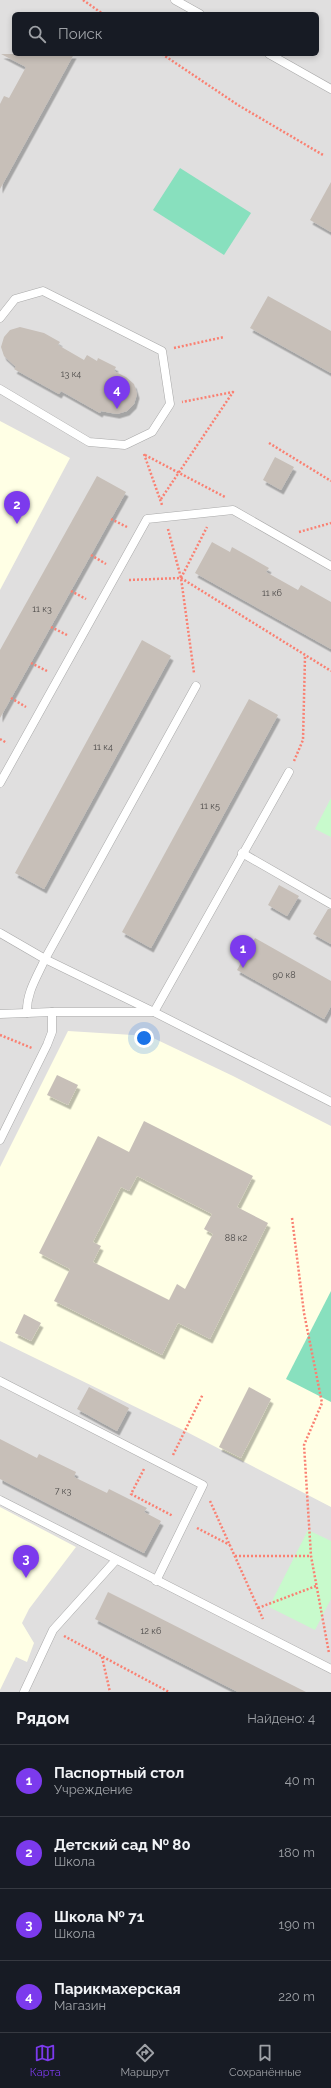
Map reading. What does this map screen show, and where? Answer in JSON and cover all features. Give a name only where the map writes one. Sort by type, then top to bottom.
[{"type":"lane","points":[[175,0],[196,12]]},
{"type":"lane","points":[[273,56],[331,89]]},
{"type":"lane","points":[[0,318],[15,299],[44,291],[162,351],[170,404],[152,432],[125,444],[88,442],[0,389]]},
{"type":"lane","points":[[0,783],[147,519],[233,510],[331,566]]},
{"type":"lane","points":[[27,1013],[26,1002],[45,960],[196,686]]},
{"type":"lane","points":[[154,1012],[242,853],[289,772]]},
{"type":"lane","points":[[242,853],[331,904]]},
{"type":"lane","points":[[0,933],[45,960],[154,1012],[331,1102]]},
{"type":"lane","points":[[0,1014],[52,1012],[154,1012]]},
{"type":"lane","points":[[0,1140],[52,1032],[52,1012]]},
{"type":"lane","points":[[0,1381],[203,1485],[156,1581]]},
{"type":"lane","points":[[0,1500],[156,1581],[331,1669]]},
{"type":"lane","points":[[24,1692],[53,1630],[116,1560]]},
{"type":"path","points":[[83,0],[100,12]]},
{"type":"path","points":[[165,56],[238,106],[323,155]]},
{"type":"path","points":[[162,351],[224,337]]},
{"type":"path","points":[[147,519],[233,392],[170,404]]},
{"type":"path","points":[[269,443],[331,481]]},
{"type":"path","points":[[125,444],[230,499]]},
{"type":"path","points":[[144,454],[161,499],[181,578],[196,686]]},
{"type":"path","points":[[181,578],[215,512]]},
{"type":"path","points":[[111,519],[139,533]]},
{"type":"path","points":[[282,538],[331,523]]},
{"type":"path","points":[[91,555],[118,571]]},
{"type":"path","points":[[112,581],[181,578],[331,671]]},
{"type":"path","points":[[51,627],[79,642]]},
{"type":"path","points":[[289,772],[303,740],[305,656]]},
{"type":"path","points":[[31,663],[59,677]]},
{"type":"path","points":[[11,698],[39,714]]},
{"type":"path","points":[[0,1035],[43,1053]]},
{"type":"path","points":[[292,1218],[304,1313],[322,1403],[304,1444],[311,1556],[330,1658]]},
{"type":"path","points":[[168,1467],[203,1394]]},
{"type":"path","points":[[149,1457],[131,1494],[230,1546]]},
{"type":"path","points":[[203,1485],[272,1640]]},
{"type":"path","points":[[235,1556],[311,1556]]},
{"type":"path","points":[[258,1608],[316,1586]]},
{"type":"path","points":[[53,1630],[102,1658],[169,1692]]},
{"type":"path","points":[[102,1658],[110,1692]]},
{"type":"shaded area","points":[[0,0],[331,0],[331,1692],[0,1692]]},
{"type":"shaded area","points":[[0,421],[70,458],[0,590]]},
{"type":"shaded area","points":[[68,1031],[149,1036],[233,1076],[331,1126],[331,1507],[185,1431],[0,1341],[0,1167]]},
{"type":"shaded area","points":[[0,1507],[76,1547],[29,1609],[22,1623],[34,1643],[27,1662],[16,1657],[0,1690]]},
{"type":"green space","points":[[180,168],[251,213],[224,255],[153,210]]},
{"type":"green space","points":[[331,798],[331,837],[315,829]]},
{"type":"green space","points":[[331,1291],[331,1402],[286,1379]]},
{"type":"green space","points":[[308,1530],[331,1541],[331,1599],[315,1630],[269,1607]]},
{"type":"building","points":[[1,54],[12,54],[12,56],[73,56],[0,189],[0,104],[4,96],[9,98],[26,67]]},
{"type":"building","points":[[331,182],[331,232],[310,220]]},
{"type":"building","points":[[268,296],[331,331],[331,373],[250,328]]},
{"type":"building","points":[[20,327],[44,333],[60,342],[58,345],[84,360],[87,355],[97,361],[98,358],[116,367],[114,371],[126,377],[134,384],[137,394],[134,404],[127,411],[117,414],[101,411],[100,413],[61,391],[59,394],[14,369],[16,367],[4,356],[1,347],[4,337],[10,330]]},
{"type":"building","points":[[275,457],[294,467],[281,490],[263,480]]},
{"type":"building","points":[[97,476],[126,492],[0,718],[0,650]]},
{"type":"building","points":[[212,542],[230,552],[232,547],[269,568],[266,572],[298,590],[301,585],[331,602],[331,649],[195,573]]},
{"type":"building","points":[[142,640],[171,656],[44,889],[15,873]]},
{"type":"building","points":[[249,699],[278,715],[151,948],[122,932]]},
{"type":"building","points":[[279,885],[299,896],[287,916],[268,905]]},
{"type":"building","points":[[328,909],[331,909],[331,944],[313,934]]},
{"type":"building","points":[[255,938],[331,981],[331,1006],[324,1019],[237,970]]},
{"type":"building","points":[[57,1075],[78,1085],[68,1105],[47,1095]]},
{"type":"building","points":[[144,1121],[253,1176],[237,1207],[268,1223],[210,1339],[178,1323],[162,1355],[54,1301],[70,1269],[39,1253],[98,1136],[129,1152]],"holes":[[[137,1176],[212,1214],[204,1229],[213,1234],[185,1289],[177,1284],[169,1300],[93,1262],[101,1246],[93,1242],[121,1187],[129,1191]]]},
{"type":"building","points":[[24,1314],[41,1323],[31,1341],[15,1333]]},
{"type":"building","points":[[89,1387],[129,1408],[117,1431],[77,1409]]},
{"type":"building","points":[[249,1387],[271,1399],[241,1458],[219,1447]]},
{"type":"building","points":[[0,1439],[37,1458],[39,1454],[76,1472],[74,1477],[107,1493],[109,1489],[147,1508],[144,1512],[161,1521],[144,1553],[0,1479]]},
{"type":"building","points":[[108,1592],[306,1692],[238,1692],[95,1619]]},
{"type":"place","name":"Парикмахерская","points":[[117,409]]},
{"type":"place","name":"Детский сад № 80","points":[[17,524]]},
{"type":"place","name":"Паспортный стол","points":[[243,968]]},
{"type":"place","name":"Школа № 71","points":[[26,1578]]}]
